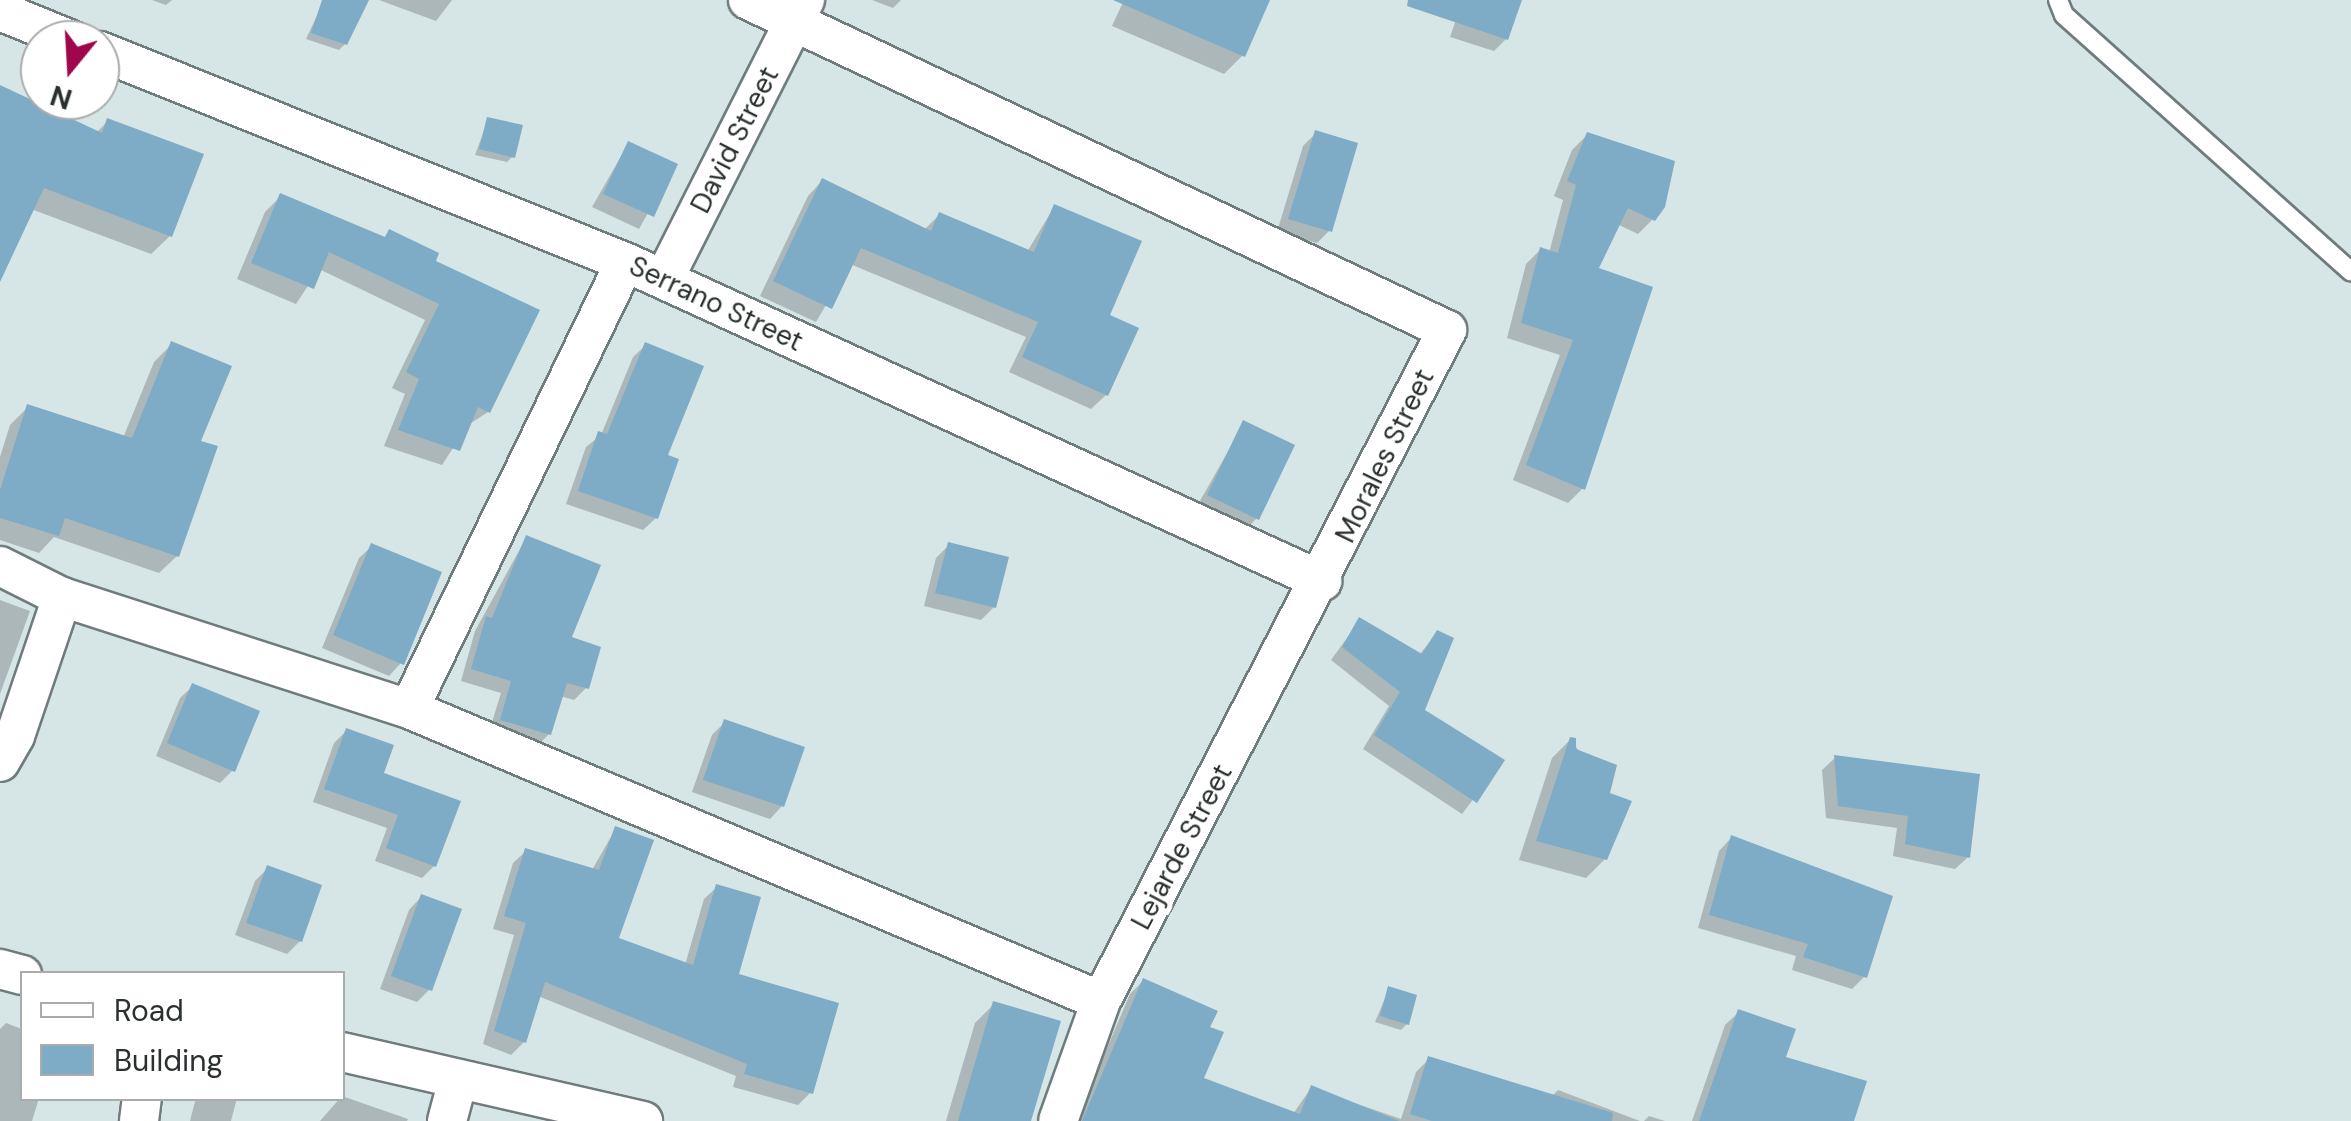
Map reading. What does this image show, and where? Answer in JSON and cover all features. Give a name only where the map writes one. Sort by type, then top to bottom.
[{"type":"street","points":[[748,0],[799,10]]},
{"type":"street","name":"David Street","points":[[664,279],[799,10]]},
{"type":"street","name":"Morales Street","points":[[799,10],[1447,330],[1322,581]]},
{"type":"street","name":"Serrano Street","points":[[120,60],[625,262],[1322,581]]},
{"type":"street","points":[[409,709],[625,262]]},
{"type":"street","points":[[0,566],[62,597],[409,709],[1101,1001]]},
{"type":"street","name":"Lejarde Street","points":[[1058,1121],[1101,1001],[1322,581]]},
{"type":"street","points":[[0,762],[62,597]]},
{"type":"street","points":[[345,1053],[643,1121]]},
{"type":"street","points":[[447,1121],[458,1080]]},
{"type":"lane","points":[[2058,0],[2064,15],[2351,272]]},
{"type":"building","points":[[322,0],[369,0],[347,45],[311,33]]},
{"type":"building","points":[[1113,0],[1270,0],[1245,57]]},
{"type":"building","points":[[1408,0],[1522,0],[1508,40],[1407,6]]},
{"type":"building","points":[[0,85],[20,94],[20,120],[74,120],[102,133],[106,120],[112,120],[204,154],[172,237],[44,188],[0,282]]},
{"type":"building","points":[[487,117],[523,125],[515,158],[479,149]]},
{"type":"building","points":[[1315,130],[1358,143],[1332,232],[1288,219]]},
{"type":"building","points":[[1587,132],[1675,161],[1665,207],[1655,221],[1628,208],[1599,268],[1653,287],[1585,490],[1526,465],[1573,340],[1521,323],[1540,247],[1558,253],[1576,185],[1567,181]]},
{"type":"building","points":[[628,141],[678,164],[654,217],[603,194]]},
{"type":"building","points":[[822,178],[931,231],[939,212],[1034,252],[1054,204],[1142,241],[1110,315],[1139,328],[1108,396],[1022,357],[1038,322],[861,248],[832,309],[773,281]]},
{"type":"building","points":[[280,193],[385,237],[389,229],[439,253],[436,261],[540,310],[490,413],[478,407],[460,451],[398,430],[419,379],[406,372],[439,304],[329,252],[314,289],[251,263]]},
{"type":"building","points":[[171,341],[232,366],[201,441],[218,446],[179,557],[65,518],[59,536],[0,518],[0,490],[27,404],[132,438]]},
{"type":"building","points":[[645,342],[704,366],[668,455],[679,459],[658,519],[578,491],[598,431],[607,434]]},
{"type":"building","points":[[1243,420],[1295,445],[1259,520],[1207,495]]},
{"type":"building","points":[[526,535],[601,565],[572,637],[601,647],[589,689],[567,683],[551,735],[500,720],[511,681],[471,669],[486,616],[492,618]]},
{"type":"building","points":[[948,542],[1009,557],[996,608],[935,593]]},
{"type":"building","points":[[371,543],[442,572],[404,665],[333,635]]},
{"type":"building","points":[[1359,617],[1422,654],[1437,630],[1454,638],[1425,710],[1505,760],[1477,803],[1374,735],[1400,692],[1342,647]]},
{"type":"building","points":[[192,683],[260,711],[235,772],[167,743]]},
{"type":"building","points":[[724,719],[805,747],[784,807],[703,780]]},
{"type":"building","points":[[346,728],[394,745],[384,773],[461,801],[436,867],[386,848],[398,815],[324,789]]},
{"type":"building","points":[[1570,737],[1576,738],[1576,749],[1617,765],[1610,793],[1632,801],[1607,860],[1536,841]]},
{"type":"building","points":[[1834,755],[1980,774],[1970,858],[1905,844],[1908,816],[1838,806]]},
{"type":"building","points":[[615,826],[654,840],[619,938],[693,965],[716,884],[761,897],[739,974],[839,1003],[813,1094],[744,1074],[747,1064],[545,982],[526,1043],[494,1031],[526,923],[504,916],[525,848],[599,870]]},
{"type":"building","points":[[1731,835],[1893,896],[1867,978],[1803,957],[1808,944],[1709,915]]},
{"type":"building","points":[[267,865],[322,885],[302,942],[246,923]]},
{"type":"building","points":[[421,894],[462,909],[432,991],[391,976]]},
{"type":"building","points":[[1143,978],[1218,1011],[1210,1027],[1224,1032],[1204,1078],[1300,1114],[1311,1085],[1399,1121],[1082,1121]]},
{"type":"building","points":[[1388,986],[1417,995],[1409,1025],[1380,1016]]},
{"type":"building","points":[[993,1001],[1061,1021],[1031,1121],[958,1121]]},
{"type":"building","points":[[1738,1009],[1796,1029],[1786,1057],[1867,1081],[1854,1121],[1699,1121]]},
{"type":"building","points":[[1428,1056],[1613,1113],[1612,1121],[1432,1121],[1410,1114]]}]
